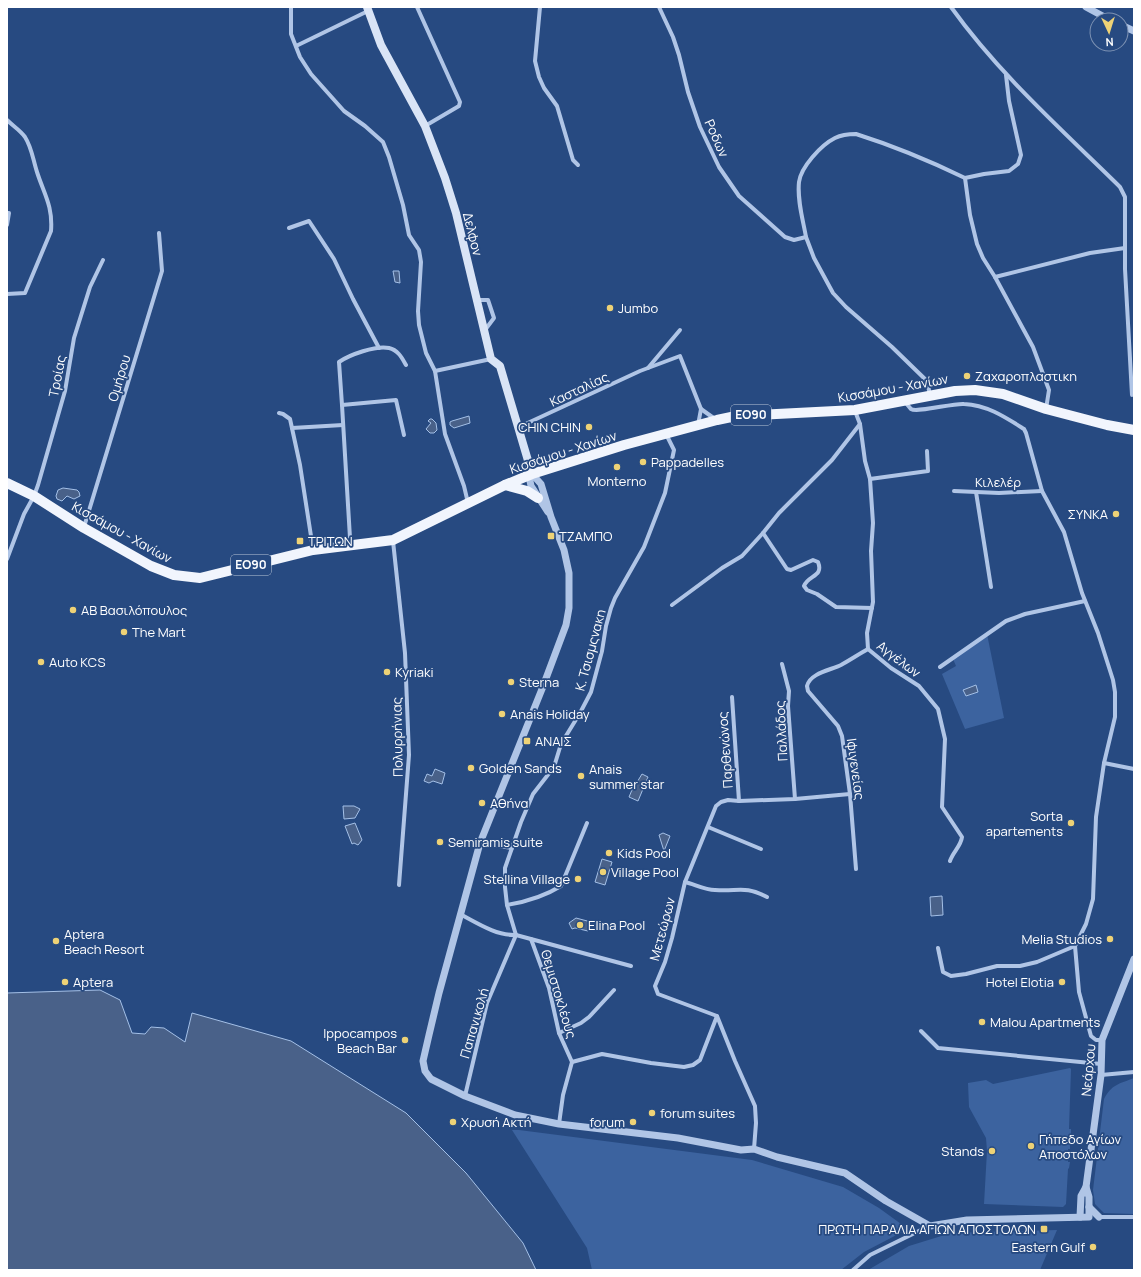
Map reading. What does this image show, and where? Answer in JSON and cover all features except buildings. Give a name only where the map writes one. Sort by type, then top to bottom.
[{"type":"main road","name":"Δελφον","points":[[368,9],[381,45],[425,126],[445,178],[454,206],[491,359],[500,366],[532,474]]},
{"type":"main road","name":"Κισσάμου - Χανίων","points":[[7,483],[34,496],[84,528],[151,566],[174,575],[189,578],[200,578],[313,550],[393,540],[505,485],[532,474],[624,445],[717,420],[751,415],[855,410],[955,391],[975,390],[1003,394],[1046,409],[1107,425],[1134,430]]},
{"type":"main road","points":[[505,485],[527,491],[538,498]]},
{"type":"street","points":[[291,7],[291,34],[300,58],[311,74],[344,111],[365,126],[383,142],[389,157],[409,235],[419,250],[421,262],[418,311],[419,325],[426,353],[435,371],[445,434],[464,486],[468,503]]},
{"type":"street","points":[[417,7],[460,102],[459,106],[425,126]]},
{"type":"street","points":[[540,7],[536,61],[539,77],[544,88],[557,106],[573,160],[578,165]]},
{"type":"street","name":"Ροδων","points":[[659,7],[673,37],[688,92],[700,128],[719,167],[739,196],[785,237],[794,240],[804,238]]},
{"type":"street","points":[[950,7],[967,30],[1006,75],[1120,187],[1125,197],[1125,269],[1132,394]]},
{"type":"street","points":[[1086,7],[1095,12]]},
{"type":"street","points":[[296,46],[368,9]]},
{"type":"street","points":[[931,396],[927,381],[892,347],[846,307],[833,293],[804,238],[799,182],[802,172],[826,144],[836,138],[849,134],[856,134],[907,152],[965,178],[1009,171],[1018,164],[1021,155],[1009,101],[1006,75]]},
{"type":"street","points":[[7,120],[26,138],[32,151],[37,172],[49,203],[52,221],[51,231],[25,293],[7,294]]},
{"type":"street","points":[[965,178],[970,215],[977,244],[982,258],[995,277],[1033,347],[1049,390],[1046,409]]},
{"type":"street","points":[[7,213],[9,213],[7,225]]},
{"type":"street","points":[[289,228],[309,221],[334,258],[353,299],[379,348]]},
{"type":"street","name":"Ομήρου","points":[[84,528],[162,271],[159,233]]},
{"type":"street","points":[[995,277],[1090,253],[1125,248]]},
{"type":"street","name":"Τροίας","points":[[7,559],[24,514],[34,496],[66,391],[74,338],[90,287],[102,260]]},
{"type":"street","points":[[477,300],[488,300],[494,318],[484,331]]},
{"type":"street","name":"Κασταλίας","points":[[646,369],[680,330]]},
{"type":"street","points":[[349,546],[350,538],[339,362],[346,358],[379,348],[390,348],[401,355],[406,365]]},
{"type":"street","name":"Κασταλίας","points":[[519,427],[646,369],[680,356],[701,409]]},
{"type":"street","points":[[435,371],[491,359]]},
{"type":"street","points":[[342,405],[396,400],[404,435]]},
{"type":"street","points":[[904,401],[912,409],[917,410],[948,405],[964,404],[979,406],[991,410],[1024,429],[1042,491],[1064,532],[1085,601],[1098,633],[1113,680],[1115,692],[1115,717],[1104,763],[1096,817],[1094,898],[1086,924],[1075,946],[1079,992],[1091,1036],[1096,1040],[1102,1040]]},
{"type":"street","points":[[698,425],[701,409],[717,420]]},
{"type":"street","name":"Αγγέλων","points":[[855,410],[860,424],[865,461],[870,479],[873,523],[871,551],[873,602],[867,633],[868,649],[891,668],[919,686],[938,709],[945,739],[942,807],[962,836],[961,843],[950,861]]},
{"type":"street","points":[[278,413],[284,414],[290,419],[301,472],[313,550]]},
{"type":"street","points":[[672,605],[722,568],[742,556],[780,513],[832,460],[860,424]]},
{"type":"street","points":[[292,428],[343,425]]},
{"type":"street","name":"Κ. Τσισμςνακη","points":[[516,935],[507,905],[505,887],[506,868],[521,822],[533,794],[554,767],[561,744],[591,692],[602,651],[606,626],[611,608],[615,598],[644,547],[665,493],[674,450],[666,434]]},
{"type":"street","points":[[870,479],[928,471],[927,451]]},
{"type":"street","points":[[532,474],[530,481],[531,486],[551,517]]},
{"type":"street","points":[[532,474],[541,484],[551,517],[562,544],[569,573],[570,594],[568,616],[542,688],[480,843],[439,993],[423,1061],[425,1071],[432,1079],[465,1096],[515,1115],[559,1124],[678,1138],[741,1150],[754,1149],[778,1157],[845,1173],[886,1201],[930,1226]]},
{"type":"street","name":"Κιλελέρ","points":[[954,491],[999,493],[1042,491]]},
{"type":"street","points":[[976,492],[991,587]]},
{"type":"street","points":[[763,533],[787,569],[791,570],[813,560],[818,562],[818,574],[805,582],[804,586],[806,590],[817,594],[836,607],[872,608]]},
{"type":"street","name":"Πολυρρήνιας","points":[[393,540],[405,653],[410,755],[399,885]]},
{"type":"street","points":[[940,667],[1006,621],[1047,608],[1085,601]]},
{"type":"street","name":"Ιφιγενείας","points":[[856,869],[850,794],[842,736],[838,726],[808,691],[807,684],[823,671],[839,666],[868,649]]},
{"type":"street","name":"Παλλάδος","points":[[782,664],[789,691],[788,706],[795,799]]},
{"type":"street","name":"Παρθενώνος","points":[[732,697],[739,801]]},
{"type":"street","points":[[1104,763],[1134,769]]},
{"type":"street","name":"Μετεώρων","points":[[717,1016],[658,994],[656,991],[656,983],[665,962],[672,938],[685,882],[716,806],[721,802],[728,800],[795,799],[850,794]]},
{"type":"street","points":[[507,905],[517,904],[535,898],[561,886],[587,823]]},
{"type":"street","points":[[708,827],[761,849]]},
{"type":"street","points":[[480,843],[512,848]]},
{"type":"street","points":[[685,882],[714,890],[748,889],[767,897]]},
{"type":"street","points":[[460,914],[508,936],[516,935],[631,966]]},
{"type":"street","name":"Παπανικολή","points":[[465,1096],[487,1004],[516,935]]},
{"type":"street","name":"Θεμιστοκλέους","points":[[531,940],[549,988],[559,1033],[572,1062]]},
{"type":"street","points":[[938,948],[943,972],[951,976],[966,974],[997,966],[1014,966],[1031,963],[1075,946]]},
{"type":"street","name":"Νεάρχου","points":[[1080,1217],[1081,1196],[1086,1187],[1102,1075],[1102,1040],[1134,959]]},
{"type":"street","points":[[559,1033],[581,1023],[589,1017],[614,990]]},
{"type":"street","points":[[559,1124],[562,1095],[572,1062],[602,1054],[651,1063],[684,1067],[693,1065],[700,1060],[717,1016]]},
{"type":"street","points":[[717,1016],[754,1106],[756,1123],[754,1149]]},
{"type":"street","points":[[921,1030],[938,1048],[1101,1064]]},
{"type":"street","points":[[1102,1075],[1134,1072]]},
{"type":"street","name":"Νεάρχου","points":[[1086,1187],[1089,1197],[1089,1217]]},
{"type":"street","points":[[1068,1217],[1080,1206]]},
{"type":"street","points":[[1089,1207],[1099,1217]]},
{"type":"street","points":[[853,1270],[870,1255],[930,1226],[968,1220],[1134,1217]]},
{"type":"shaded area","points":[[393,271],[399,271],[400,283],[395,282]]},
{"type":"shaded area","points":[[469,416],[470,423],[454,428],[450,425],[450,422],[452,421]]},
{"type":"shaded area","points":[[430,419],[436,423],[437,430],[434,433],[430,433],[426,429],[431,423],[428,421]]},
{"type":"shaded area","points":[[63,488],[77,490],[80,496],[74,499],[67,496],[62,501],[57,499],[56,496],[58,490]]},
{"type":"shaded area","points":[[987,634],[1004,718],[965,729],[942,674],[956,666],[953,659]]},
{"type":"shaded area","points":[[976,685],[978,692],[966,696],[963,690]]},
{"type":"shaded area","points":[[435,769],[445,773],[442,784],[433,781],[429,783],[424,781],[427,774],[432,776]]},
{"type":"shaded area","points":[[642,774],[648,777],[638,801],[629,797]]},
{"type":"shaded area","points":[[343,806],[354,806],[360,809],[355,818],[344,819]]},
{"type":"shaded area","points":[[355,823],[362,840],[358,845],[354,843],[352,844],[345,826]]},
{"type":"shaded area","points":[[663,833],[670,836],[664,851],[659,835]]},
{"type":"shaded area","name":"Village Pool","points":[[602,859],[612,862],[605,885],[595,882]]},
{"type":"shaded area","points":[[942,896],[943,915],[931,916],[930,897]]},
{"type":"shaded area","name":"Elina Pool","points":[[576,918],[591,922],[588,931],[575,928],[572,929],[569,923]]},
{"type":"shaded area","points":[[100,990],[120,1000],[132,1033],[145,1034],[151,1027],[164,1028],[185,1042],[192,1013],[291,1041],[406,1113],[466,1173],[523,1243],[536,1270],[7,1270],[7,993]]},
{"type":"shaded area","name":"Γήπεδο Αγίων Αποστόλων","points":[[1070,1068],[1069,1129],[1071,1129],[1071,1136],[1069,1136],[1070,1149],[1068,1149],[1068,1162],[1070,1162],[1068,1169],[1066,1204],[1063,1207],[984,1204],[987,1151],[986,1138],[969,1107],[968,1083],[986,1080],[993,1084]]},
{"type":"shaded area","points":[[1134,1078],[1134,1214],[1104,1213],[1095,1204],[1093,1190],[1104,1099],[1113,1087]]},
{"type":"shaded area","points":[[512,1130],[752,1160],[843,1187],[879,1208],[908,1229],[864,1252],[841,1270],[592,1270],[587,1248]]},
{"type":"shaded area","points":[[1057,1230],[1040,1270],[868,1270],[909,1246],[951,1233]]},
{"type":"place","name":"Jumbo","points":[[610,308]]},
{"type":"place","name":"Ζαχαροπλαστικη","points":[[967,376]]},
{"type":"place","name":"CHIN CHIN","points":[[589,427]]},
{"type":"place","name":"Pappadelles","points":[[643,462]]},
{"type":"place","name":"Monterno","points":[[617,467]]},
{"type":"place","name":"ΣΥΝΚΑ","points":[[1116,514]]},
{"type":"place","name":"ΤΖΑΜΠΟ","points":[[551,536]]},
{"type":"place","name":"ΤΡΙΤΩΝ","points":[[300,541]]},
{"type":"place","name":"ΑΒ Βασιλόπουλος","points":[[73,610]]},
{"type":"place","name":"The Mart","points":[[124,632]]},
{"type":"place","name":"Auto KCS","points":[[41,662]]},
{"type":"place","name":"Kyriaki","points":[[387,672]]},
{"type":"place","name":"Sterna","points":[[511,682]]},
{"type":"place","name":"Anais Holiday","points":[[502,714]]},
{"type":"place","name":"ΑΝΑΙΣ","points":[[527,741]]},
{"type":"place","name":"Golden Sands","points":[[471,768]]},
{"type":"place","name":"Anais summer star","points":[[581,776]]},
{"type":"place","name":"Αθήνα","points":[[482,803]]},
{"type":"place","name":"Sorta apartements","points":[[1071,823]]},
{"type":"place","name":"Semiramis suite","points":[[440,842]]},
{"type":"place","name":"Kids Pool","points":[[609,853]]},
{"type":"place","name":"Village Pool","points":[[603,872]]},
{"type":"place","name":"Stellina Village","points":[[578,879]]},
{"type":"place","name":"Elina Pool","points":[[580,925]]},
{"type":"place","name":"Melia Studios","points":[[1110,939]]},
{"type":"place","name":"Aptera Beach Resort","points":[[56,941]]},
{"type":"place","name":"Aptera","points":[[65,982]]},
{"type":"place","name":"Hotel Elotia","points":[[1062,982]]},
{"type":"place","name":"Malou Apartments","points":[[982,1022]]},
{"type":"place","name":"Ippocampos Beach Bar","points":[[405,1040]]},
{"type":"place","name":"forum suites","points":[[652,1113]]},
{"type":"place","name":"Χρυσή Ακτή","points":[[453,1122]]},
{"type":"place","name":"forum","points":[[633,1122]]},
{"type":"place","name":"Γήπεδο Αγίων Αποστόλων","points":[[1031,1146]]},
{"type":"place","name":"Stands","points":[[992,1151]]},
{"type":"place","name":"ΠΡΩΤΗ ΠΑΡΑΛΙΑ ΑΓΙΩΝ ΑΠΟΣΤΟΛΩΝ","points":[[1044,1229]]},
{"type":"place","name":"Eastern Gulf","points":[[1093,1247]]}]
